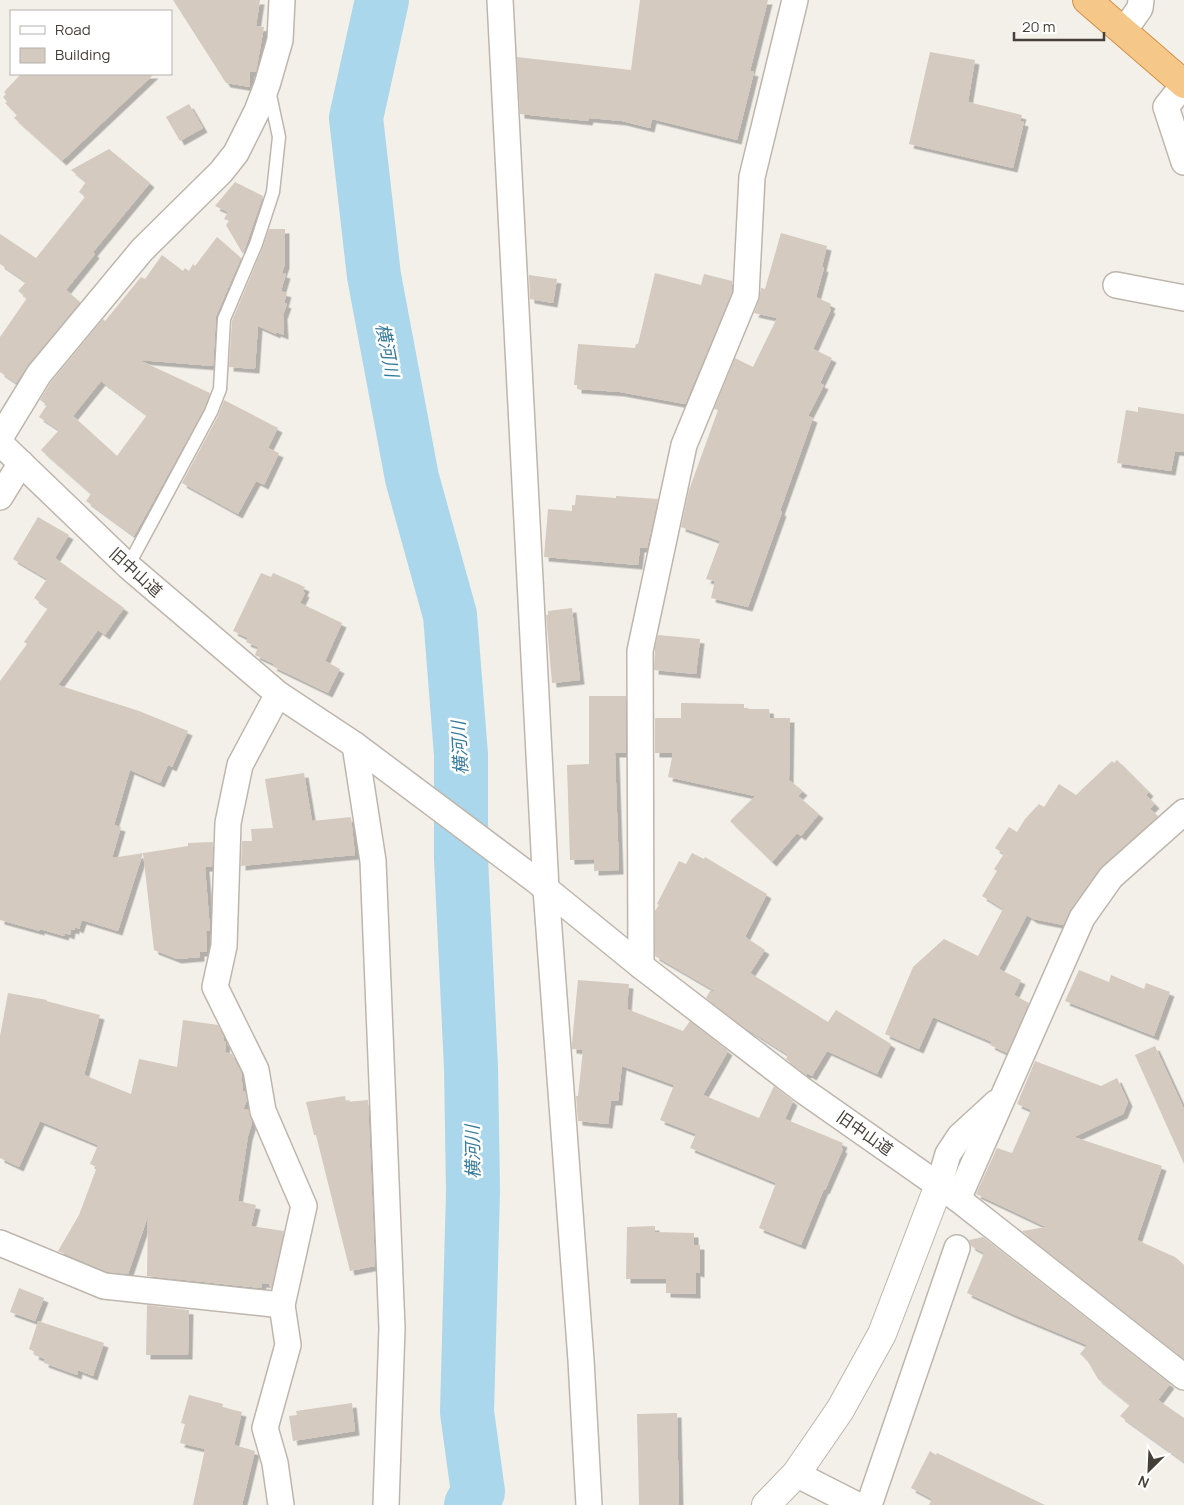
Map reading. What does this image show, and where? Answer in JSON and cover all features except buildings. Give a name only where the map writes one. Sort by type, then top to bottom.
[{"type":"highway","points":[[1087,0],[1184,84]]},
{"type":"street","points":[[0,438],[45,367],[142,250],[220,172],[236,153],[268,85],[280,40],[282,0]]},
{"type":"street","points":[[500,0],[540,884],[580,1351],[589,1505]]},
{"type":"street","points":[[641,966],[640,651],[684,445],[746,295],[752,177],[794,0]]},
{"type":"street","points":[[1124,31],[1140,8],[1141,0]]},
{"type":"street","points":[[1184,84],[1166,107],[1184,162]]},
{"type":"street","points":[[1116,285],[1184,298]]},
{"type":"street","name":"旧中山道","points":[[0,443],[128,566],[278,694],[361,750],[540,884],[641,966],[802,1089],[948,1192],[1184,1377]]},
{"type":"street","points":[[0,497],[21,463]]},
{"type":"street","points":[[278,694],[240,766],[228,823],[224,946],[216,987],[256,1070],[264,1111],[304,1206],[282,1305],[288,1345],[265,1428],[275,1463],[281,1505]]},
{"type":"street","points":[[361,750],[373,861],[392,1318],[386,1505]]},
{"type":"street","points":[[766,1505],[796,1474],[840,1410],[882,1334],[948,1192],[948,1154],[960,1136],[1004,1097],[1082,918],[1111,877],[1184,812]]},
{"type":"street","points":[[869,1505],[957,1248]]},
{"type":"street","points":[[0,1249],[104,1286],[282,1305]]},
{"type":"street","points":[[796,1474],[857,1505]]},
{"type":"lane","points":[[128,566],[211,412],[220,389],[224,319],[256,244],[273,192],[278,137],[268,85]]},
{"type":"waterway","name":"横河川","points":[[382,0],[356,118],[374,276],[412,478],[450,615],[461,755],[461,858],[471,1068],[473,1191],[467,1412],[478,1492],[471,1505]]}]
